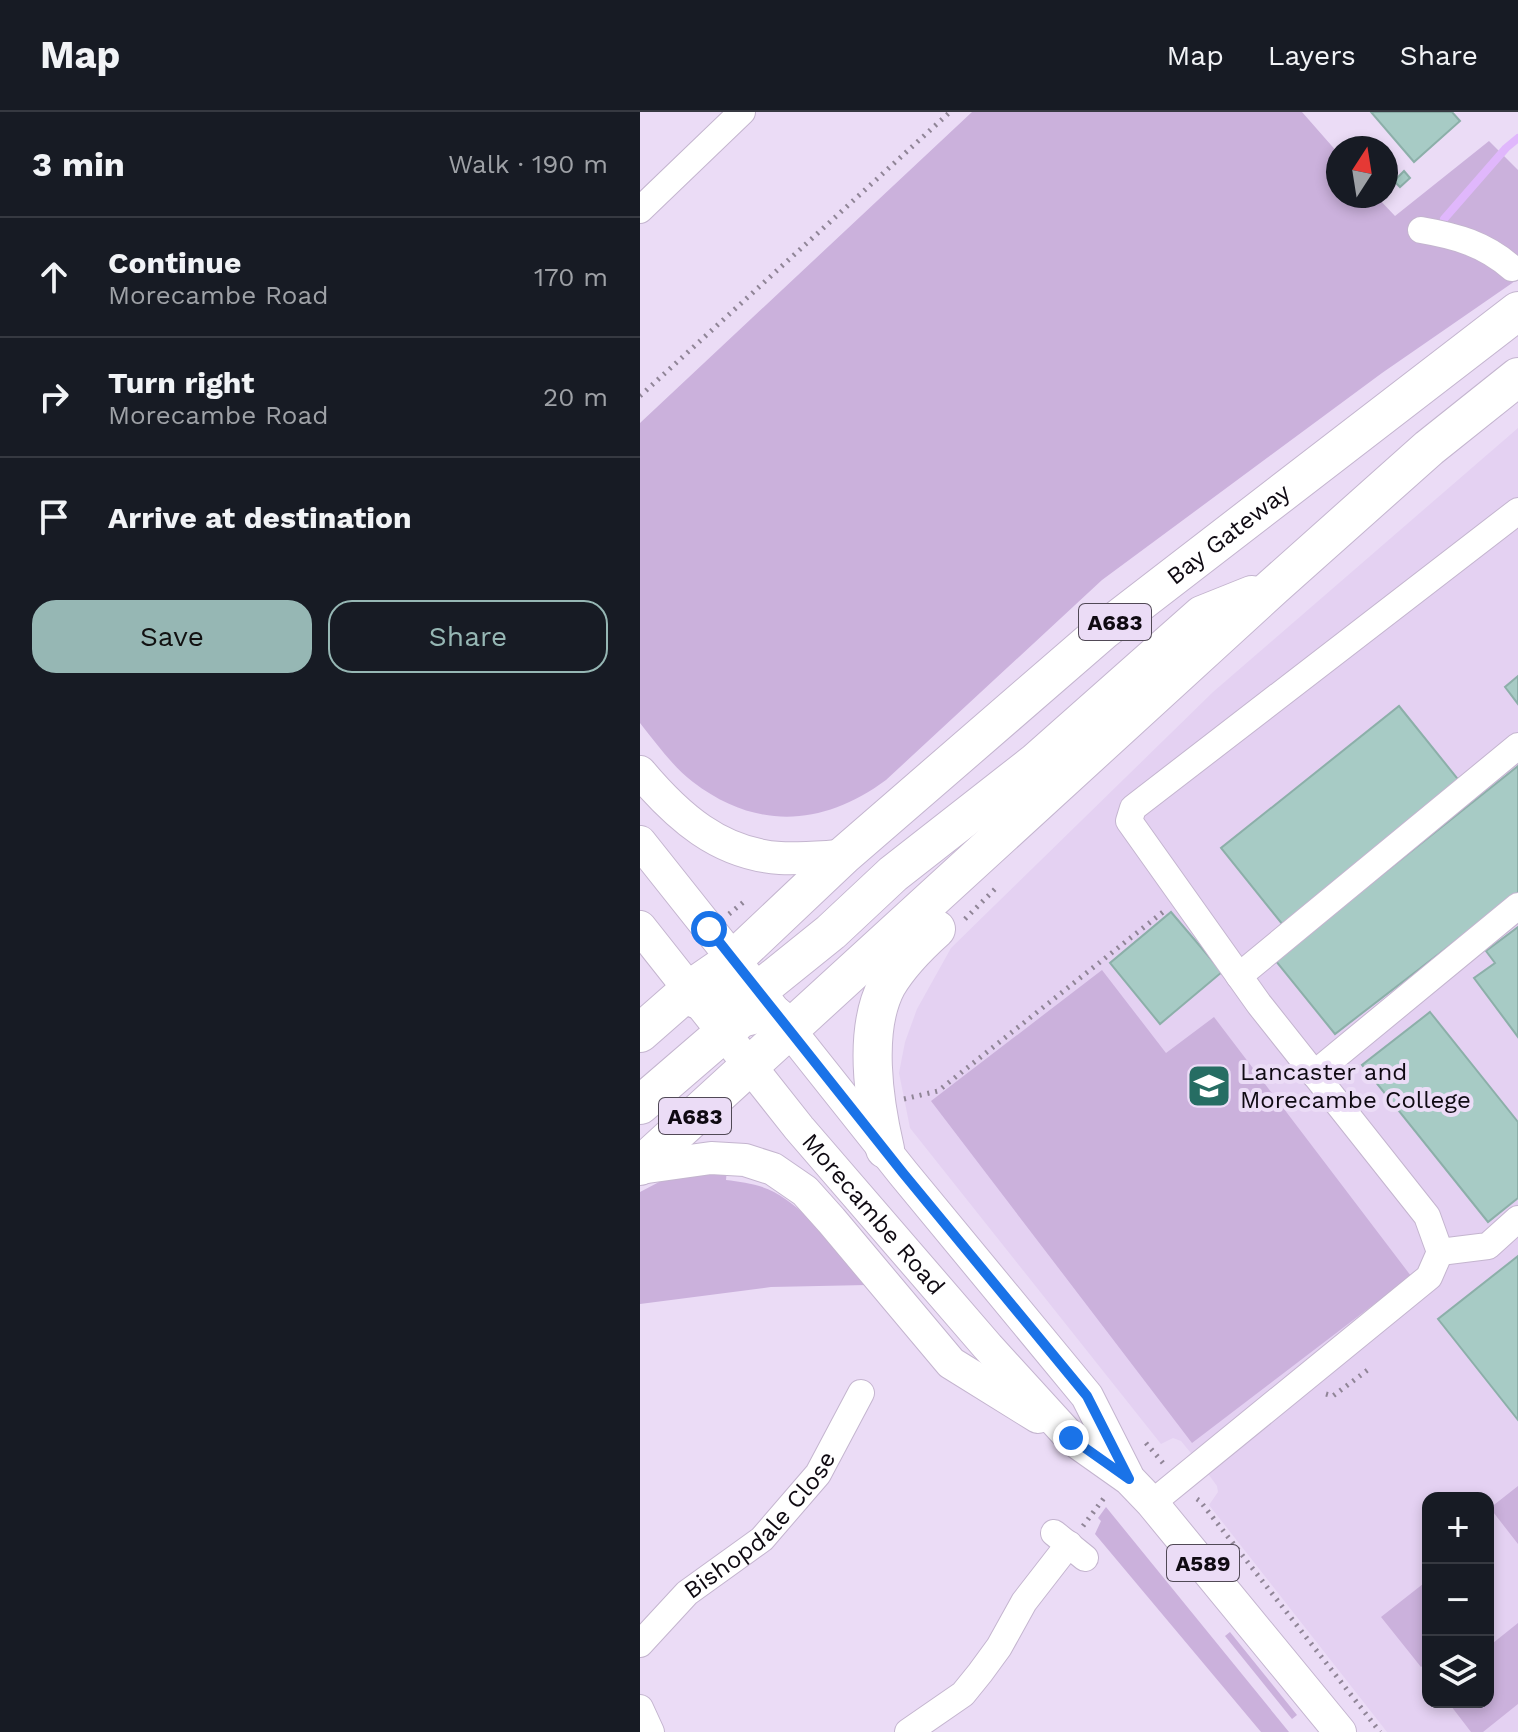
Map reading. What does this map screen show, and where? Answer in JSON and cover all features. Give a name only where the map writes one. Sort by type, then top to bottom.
[{"type":"highway","name":"Bay Gateway","points":[[734,959],[843,856],[1104,630],[1518,311]]},
{"type":"highway","name":"A683","points":[[640,1167],[750,1066],[777,1012],[1052,790],[1429,448],[1518,377]]},
{"type":"highway","points":[[777,1012],[831,932],[893,874],[1036,762],[1202,615],[1273,587]]},
{"type":"highway","points":[[885,1149],[872,1075],[873,1043],[886,987],[905,958],[1010,858],[1052,790]]},
{"type":"highway","name":"A683","points":[[640,1033],[734,959]]},
{"type":"highway","points":[[693,994],[716,1002],[735,1000],[777,1012]]},
{"type":"highway","points":[[640,1105],[741,1018],[777,1012]]},
{"type":"main road","points":[[640,772],[681,817],[713,839],[768,857],[843,856]]},
{"type":"main road","name":"Morecambe Road","points":[[640,842],[1087,1396],[1129,1479]]},
{"type":"main road","name":"Morecambe Road","points":[[640,927],[799,1128],[988,1347],[1071,1438],[1129,1479],[1152,1503],[1340,1732]]},
{"type":"main road","points":[[640,1167],[711,1158],[745,1160],[773,1169],[805,1191],[951,1363],[1071,1438]]},
{"type":"street","points":[[640,210],[742,112]]},
{"type":"street","points":[[1421,230],[1474,242],[1495,253],[1512,268]]},
{"type":"street","points":[[1152,1503],[1429,1277],[1440,1252],[1427,1216],[1239,976],[1129,821],[1133,808],[1518,511]]},
{"type":"street","points":[[1239,976],[1518,746]]},
{"type":"street","points":[[1314,1074],[1518,906]]},
{"type":"street","points":[[1440,1252],[1488,1246],[1518,1219]]},
{"type":"street","name":"Bishopdale Close","points":[[640,1644],[687,1593],[762,1539],[818,1474],[861,1393]]},
{"type":"street","points":[[908,1732],[963,1694],[999,1647],[1024,1602],[1072,1541]]},
{"type":"street","points":[[640,1708],[651,1732]]},
{"type":"path","points":[[640,396],[950,112]]},
{"type":"path","points":[[893,1101],[938,1091],[1183,897]]},
{"type":"path","points":[[1191,1497],[1200,1501],[1380,1732]]},
{"type":"path","points":[[1072,1541],[1104,1498]]},
{"type":"shaded area","points":[[972,112],[1302,112],[1326,139],[1326,208],[1387,208],[1395,216],[1489,141],[1518,170],[1518,279],[1382,373],[1102,580],[886,780],[839,807],[815,814],[790,817],[766,815],[741,809],[717,798],[686,776],[640,723],[640,423]]},
{"type":"shaded area","name":"Lancaster and Morecambe College","points":[[1518,428],[1518,1732],[1387,1732],[1209,1505],[1218,1492],[1209,1475],[1181,1441],[1173,1438],[1161,1444],[910,1128],[899,1073],[905,1042],[917,1009],[951,948],[1213,692]]},
{"type":"shaded area","points":[[1102,970],[1166,1053],[1214,1017],[1411,1276],[1192,1443],[931,1101]]},
{"type":"shaded area","points":[[727,1169],[726,1180],[768,1189],[801,1211],[867,1285],[771,1287],[640,1304],[640,1192],[661,1181]]},
{"type":"shaded area","points":[[1518,1486],[1518,1544],[1494,1513],[1494,1505]]},
{"type":"shaded area","points":[[1106,1507],[1289,1732],[1261,1732],[1095,1534],[1101,1521],[1098,1518]]},
{"type":"shaded area","points":[[1422,1585],[1421,1667],[1381,1617]]},
{"type":"shaded area","points":[[1518,1623],[1518,1704],[1483,1732],[1471,1732],[1453,1708],[1494,1708],[1494,1642]]},
{"type":"shaded area","points":[[1230,1632],[1297,1715],[1292,1719],[1225,1636]]},
{"type":"building","points":[[1371,112],[1452,112],[1460,121],[1414,162],[1398,143],[1398,136],[1392,136]]},
{"type":"building","points":[[1404,171],[1410,178],[1400,187],[1398,177]]},
{"type":"building","points":[[1518,676],[1518,704],[1505,687]]},
{"type":"building","points":[[1399,706],[1461,783],[1283,925],[1221,848]]},
{"type":"building","points":[[1518,766],[1518,893],[1335,1034],[1275,960]]},
{"type":"building","points":[[1171,912],[1222,972],[1160,1024],[1110,963]]},
{"type":"building","points":[[1518,927],[1518,1037],[1474,978],[1495,963],[1486,951]]},
{"type":"building","points":[[1430,1012],[1518,1122],[1518,1198],[1488,1222],[1362,1065]]},
{"type":"building","points":[[1518,1256],[1518,1420],[1438,1319]]},
{"type":"waterway","points":[[1444,219],[1518,138]]},
{"type":"place","name":"Lancaster and Morecambe College","points":[[1209,1086]]},
{"type":"route","points":[[709,929],[903,1173],[1087,1396],[1129,1479],[1071,1438]]}]
